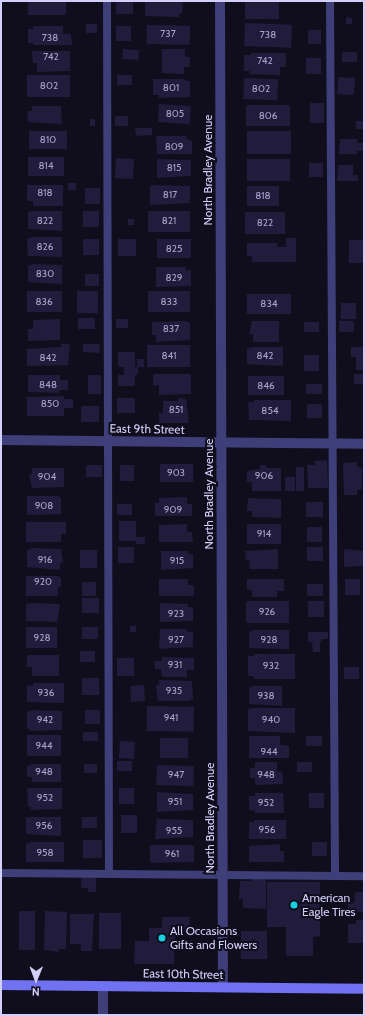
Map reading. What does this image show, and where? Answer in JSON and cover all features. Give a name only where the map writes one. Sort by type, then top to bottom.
[{"type":"main road","name":"East 10th Street","points":[[1,985],[364,989]]},
{"type":"street","name":"North Bradley Avenue","points":[[220,1],[223,987]]},
{"type":"street","name":"East 9th Street","points":[[1,440],[364,444]]},
{"type":"street","points":[[103,986],[103,1015]]},
{"type":"lane","points":[[107,1],[109,874]]},
{"type":"lane","points":[[330,1],[335,876]]},
{"type":"lane","points":[[1,873],[364,876]]},
{"type":"building","points":[[28,1],[66,1],[66,15],[28,15]]},
{"type":"building","points":[[116,1],[133,1],[133,14],[116,14]]},
{"type":"building","points":[[145,1],[183,1],[182,13],[179,14],[179,17],[145,16]]},
{"type":"building","points":[[245,1],[279,1],[279,19],[245,19]]},
{"type":"building","points":[[346,17],[352,18],[352,24],[346,24]]},
{"type":"building","points":[[245,23],[292,25],[291,48],[244,46]]},
{"type":"building","points":[[86,24],[97,24],[97,33],[86,33]]},
{"type":"building","points":[[147,25],[190,26],[190,45],[147,44]]},
{"type":"building","points":[[33,26],[63,26],[63,34],[71,34],[72,45],[33,45],[33,43],[28,43],[28,29],[33,29]]},
{"type":"building","points":[[116,26],[131,26],[131,41],[116,41]]},
{"type":"building","points":[[308,30],[321,30],[321,44],[308,44]]},
{"type":"building","points":[[123,49],[139,50],[138,60],[122,59]]},
{"type":"building","points":[[162,49],[185,49],[185,57],[190,57],[190,67],[184,67],[184,74],[162,73]]},
{"type":"building","points":[[32,51],[70,51],[70,71],[37,72],[37,63],[33,63]]},
{"type":"building","points":[[342,52],[357,52],[357,62],[342,62]]},
{"type":"building","points":[[251,53],[286,53],[286,67],[280,67],[280,75],[249,74],[250,71],[244,71],[244,55],[251,55]]},
{"type":"building","points":[[306,58],[321,58],[321,74],[306,74]]},
{"type":"building","points":[[27,75],[70,75],[70,97],[27,97]]},
{"type":"building","points":[[117,75],[132,75],[132,85],[117,85]]},
{"type":"building","points":[[338,77],[355,78],[354,95],[337,94]]},
{"type":"building","points":[[244,78],[278,79],[277,100],[243,99]]},
{"type":"building","points":[[153,79],[185,79],[185,81],[190,81],[190,97],[159,98],[159,95],[153,95]]},
{"type":"building","points":[[310,103],[324,103],[324,123],[310,123]]},
{"type":"building","points":[[159,104],[191,106],[190,124],[158,122]]},
{"type":"building","points":[[246,105],[290,105],[290,126],[246,126]]},
{"type":"building","points":[[32,106],[61,106],[62,124],[28,122],[27,111],[32,111]]},
{"type":"building","points":[[115,116],[128,116],[128,126],[115,126]]},
{"type":"building","points":[[90,119],[95,119],[95,126],[90,126]]},
{"type":"building","points":[[356,121],[363,121],[363,129],[356,129]]},
{"type":"building","points":[[135,128],[152,128],[152,135],[136,136]]},
{"type":"building","points":[[29,131],[67,131],[67,149],[29,149]]},
{"type":"building","points":[[247,131],[291,131],[291,154],[247,154]]},
{"type":"building","points":[[156,136],[186,136],[186,139],[192,141],[192,154],[157,154]]},
{"type":"building","points":[[340,139],[357,139],[357,143],[364,143],[364,151],[357,151],[357,154],[339,154]]},
{"type":"building","points":[[28,157],[64,157],[64,176],[28,176]]},
{"type":"building","points":[[116,158],[134,159],[133,179],[115,178]]},
{"type":"building","points":[[157,159],[191,160],[191,176],[157,178]]},
{"type":"building","points":[[247,159],[290,159],[290,181],[247,181]]},
{"type":"building","points":[[309,163],[323,163],[323,177],[309,177]]},
{"type":"building","points":[[338,165],[353,165],[353,175],[358,175],[358,181],[337,181]]},
{"type":"building","points":[[68,183],[76,183],[76,190],[68,190]]},
{"type":"building","points":[[27,185],[63,185],[63,206],[33,206],[33,201],[27,201]]},
{"type":"building","points":[[150,185],[190,186],[190,203],[150,205]]},
{"type":"building","points":[[247,186],[279,186],[279,206],[247,206]]},
{"type":"building","points":[[85,188],[100,188],[100,204],[85,204]]},
{"type":"building","points":[[62,211],[62,231],[28,229],[28,212]]},
{"type":"building","points":[[83,211],[99,211],[99,227],[83,227]]},
{"type":"building","points":[[148,211],[190,211],[190,232],[148,232]]},
{"type":"building","points":[[245,212],[285,212],[285,234],[245,234]]},
{"type":"building","points":[[128,219],[134,219],[134,225],[128,225]]},
{"type":"building","points":[[33,237],[62,237],[62,257],[28,256],[27,239]]},
{"type":"building","points":[[286,238],[296,238],[296,262],[252,262],[252,256],[247,256],[247,243],[277,243],[277,247],[286,247]]},
{"type":"building","points":[[83,239],[99,239],[99,255],[83,255]]},
{"type":"building","points":[[118,239],[136,239],[136,256],[118,256]]},
{"type":"building","points":[[157,239],[191,239],[191,258],[157,258]]},
{"type":"building","points":[[349,240],[364,240],[364,263],[349,263]]},
{"type":"building","points":[[33,264],[62,265],[62,284],[28,282],[28,266]]},
{"type":"building","points":[[156,267],[186,267],[186,270],[191,270],[191,286],[156,287]]},
{"type":"building","points":[[85,274],[99,274],[99,286],[85,286]]},
{"type":"building","points":[[27,291],[62,291],[62,312],[27,312]]},
{"type":"building","points":[[77,291],[98,291],[98,313],[77,313]]},
{"type":"building","points":[[148,291],[190,291],[190,312],[148,312]]},
{"type":"building","points":[[247,294],[291,294],[291,314],[247,314]]},
{"type":"building","points":[[341,303],[356,303],[356,319],[341,319]]},
{"type":"building","points":[[78,318],[95,318],[95,329],[78,329]]},
{"type":"building","points":[[60,319],[60,340],[28,341],[28,329],[33,329],[33,320]]},
{"type":"building","points":[[116,319],[128,319],[128,328],[116,328]]},
{"type":"building","points":[[186,321],[190,323],[190,340],[156,342],[156,335],[152,335],[152,322]]},
{"type":"building","points":[[252,321],[279,321],[279,342],[253,342],[253,334],[249,334]]},
{"type":"building","points":[[339,321],[354,321],[354,332],[339,332]]},
{"type":"building","points":[[304,322],[319,322],[319,332],[304,332]]},
{"type":"building","points":[[61,344],[70,344],[68,365],[27,366],[27,349],[61,347]]},
{"type":"building","points":[[83,344],[100,344],[99,353],[83,352]]},
{"type":"building","points":[[147,345],[190,345],[190,367],[147,367]]},
{"type":"building","points":[[253,347],[283,347],[283,366],[247,364],[247,349]]},
{"type":"building","points":[[351,347],[364,347],[364,370],[356,370],[356,357],[351,357]]},
{"type":"building","points":[[118,352],[135,352],[135,367],[137,367],[137,359],[144,359],[144,367],[138,367],[138,375],[135,375],[135,386],[118,386],[118,375],[124,375],[124,367],[118,367]]},
{"type":"building","points":[[304,355],[319,355],[319,371],[304,371]]},
{"type":"building","points":[[153,374],[191,374],[191,394],[159,395],[159,385],[153,386]]},
{"type":"building","points":[[354,374],[364,374],[364,384],[354,384]]},
{"type":"building","points":[[28,375],[60,375],[60,380],[68,380],[68,390],[60,390],[59,393],[28,392]]},
{"type":"building","points":[[88,375],[101,375],[101,394],[88,394]]},
{"type":"building","points":[[248,376],[284,376],[284,395],[248,395]]},
{"type":"building","points":[[306,384],[322,384],[322,394],[306,394]]},
{"type":"building","points":[[64,396],[64,399],[73,399],[73,408],[64,408],[64,416],[27,416],[27,397]]},
{"type":"building","points":[[117,398],[135,398],[135,413],[117,413]]},
{"type":"building","points":[[178,398],[186,399],[189,423],[159,423],[159,413],[163,413],[163,401],[178,401]]},
{"type":"building","points":[[254,400],[291,400],[291,421],[249,420],[248,402],[254,402]]},
{"type":"building","points":[[307,404],[322,404],[322,418],[307,418]]},
{"type":"building","points":[[81,406],[99,406],[99,422],[81,422]]},
{"type":"building","points":[[327,460],[328,488],[308,488],[307,465],[315,465],[315,461]]},
{"type":"building","points":[[357,462],[357,467],[362,468],[362,489],[357,490],[357,495],[344,495],[343,463]]},
{"type":"building","points":[[160,464],[193,464],[193,482],[160,482]]},
{"type":"building","points":[[86,465],[102,465],[102,477],[86,477]]},
{"type":"building","points":[[120,465],[134,465],[134,481],[120,481]]},
{"type":"building","points":[[260,465],[266,465],[266,468],[281,468],[281,491],[252,491],[252,482],[247,482],[247,471],[260,469]]},
{"type":"building","points":[[296,467],[304,467],[304,491],[296,491]]},
{"type":"building","points":[[32,468],[64,468],[64,487],[32,488],[29,474],[32,474]]},
{"type":"building","points":[[285,477],[295,477],[295,491],[285,491]]},
{"type":"building","points":[[27,496],[58,496],[61,498],[61,514],[27,515]]},
{"type":"building","points":[[187,497],[187,504],[192,504],[192,516],[155,516],[155,503],[159,503],[159,498]]},
{"type":"building","points":[[248,498],[281,499],[281,518],[252,517],[252,511],[247,511]]},
{"type":"building","points":[[306,502],[323,502],[323,517],[306,517]]},
{"type":"building","points":[[117,504],[132,504],[132,515],[117,515]]},
{"type":"building","points":[[119,521],[136,521],[136,541],[119,541]]},
{"type":"building","points":[[26,522],[66,522],[66,534],[61,534],[61,542],[26,542]]},
{"type":"building","points":[[187,524],[187,532],[192,532],[193,542],[159,542],[159,525]]},
{"type":"building","points":[[247,524],[281,524],[281,544],[247,544]]},
{"type":"building","points":[[307,527],[322,527],[322,542],[307,542]]},
{"type":"building","points":[[136,537],[145,537],[145,544],[136,544]]},
{"type":"building","points":[[118,547],[134,547],[134,563],[118,563]]},
{"type":"building","points":[[307,547],[323,547],[323,561],[307,561]]},
{"type":"building","points":[[32,548],[61,549],[63,563],[60,563],[60,570],[27,567],[27,550]]},
{"type":"building","points":[[278,549],[278,569],[250,569],[249,560],[246,560],[245,551]]},
{"type":"building","points":[[344,549],[364,551],[364,566],[344,567]]},
{"type":"building","points":[[80,550],[97,550],[97,568],[80,568]]},
{"type":"building","points":[[161,551],[188,551],[188,554],[193,554],[193,568],[161,570]]},
{"type":"building","points":[[26,576],[58,576],[61,578],[61,587],[58,587],[58,596],[26,596]]},
{"type":"building","points":[[159,579],[188,579],[188,585],[194,585],[194,596],[159,596]]},
{"type":"building","points":[[247,579],[284,579],[284,591],[277,591],[277,597],[252,597],[252,590],[247,590]]},
{"type":"building","points":[[345,579],[360,579],[360,595],[345,595]]},
{"type":"building","points":[[82,582],[96,582],[96,596],[82,596]]},
{"type":"building","points":[[307,584],[323,584],[323,596],[307,596]]},
{"type":"building","points":[[82,598],[99,598],[99,613],[82,613]]},
{"type":"building","points":[[246,601],[289,601],[289,623],[246,623]]},
{"type":"building","points":[[308,601],[324,601],[324,617],[308,617]]},
{"type":"building","points":[[160,603],[188,604],[188,607],[193,607],[193,621],[160,622]]},
{"type":"building","points":[[26,604],[60,604],[57,622],[26,621]]},
{"type":"building","points":[[130,626],[136,626],[136,632],[130,632]]},
{"type":"building","points":[[26,627],[57,627],[57,648],[26,648]]},
{"type":"building","points":[[82,627],[98,627],[98,639],[82,639]]},
{"type":"building","points":[[160,629],[187,629],[187,632],[193,632],[193,647],[159,649]]},
{"type":"building","points":[[254,630],[289,630],[289,649],[249,648],[249,632]]},
{"type":"building","points":[[308,632],[328,632],[328,639],[322,639],[320,643],[320,652],[313,652],[312,642],[308,642]]},
{"type":"building","points":[[80,651],[95,651],[95,662],[80,662]]},
{"type":"building","points":[[254,654],[295,654],[295,679],[254,679],[254,676],[248,676],[248,656],[254,656]]},
{"type":"building","points":[[27,655],[59,655],[59,676],[32,676],[32,667],[27,667]]},
{"type":"building","points":[[162,657],[194,658],[194,670],[187,670],[187,677],[162,677],[161,669],[155,669],[155,661],[162,661]]},
{"type":"building","points":[[117,658],[134,658],[134,676],[117,676]]},
{"type":"building","points":[[344,667],[359,667],[359,679],[344,679]]},
{"type":"building","points":[[82,678],[99,678],[99,695],[82,695]]},
{"type":"building","points":[[159,680],[192,681],[193,699],[189,701],[158,701],[156,685],[159,685]]},
{"type":"building","points":[[33,683],[64,683],[64,703],[27,702],[27,685],[33,686]]},
{"type":"building","points":[[144,685],[145,701],[131,702],[130,686]]},
{"type":"building","points":[[253,686],[282,686],[282,706],[249,704],[249,688]]},
{"type":"building","points":[[147,706],[194,707],[194,732],[147,731]]},
{"type":"building","points":[[295,708],[295,733],[248,731],[248,709]]},
{"type":"building","points":[[32,710],[62,711],[62,730],[31,731],[27,728],[27,712]]},
{"type":"building","points":[[85,710],[100,710],[100,724],[85,724]]},
{"type":"building","points":[[83,732],[98,732],[98,741],[83,741]]},
{"type":"building","points":[[27,735],[61,735],[61,756],[27,756]]},
{"type":"building","points":[[249,736],[280,736],[280,745],[289,746],[289,758],[249,758]]},
{"type":"building","points":[[306,736],[322,736],[322,746],[306,746]]},
{"type":"building","points":[[160,738],[188,738],[188,758],[160,758]]},
{"type":"building","points":[[120,741],[135,742],[134,759],[119,758]]},
{"type":"building","points":[[117,761],[132,761],[132,771],[117,771]]},
{"type":"building","points":[[255,762],[277,762],[277,772],[282,772],[283,784],[255,785],[255,778],[250,778],[250,768],[255,768]]},
{"type":"building","points":[[297,762],[312,762],[312,772],[297,772]]},
{"type":"building","points":[[32,764],[61,764],[61,782],[32,782],[32,777],[27,777],[27,766]]},
{"type":"building","points":[[84,764],[97,764],[97,773],[84,773]]},
{"type":"building","points":[[157,765],[194,766],[193,786],[156,785]]},
{"type":"building","points":[[27,788],[62,788],[62,809],[31,810],[31,807],[28,807]]},
{"type":"building","points":[[119,788],[134,788],[134,804],[119,804]]},
{"type":"building","points":[[157,792],[193,794],[193,810],[157,812]]},
{"type":"building","points":[[255,793],[283,793],[284,813],[255,813],[255,811],[249,810],[249,796],[255,796]]},
{"type":"building","points":[[309,793],[324,793],[324,808],[309,808]]},
{"type":"building","points":[[121,815],[137,815],[137,833],[121,833]]},
{"type":"building","points":[[61,817],[61,836],[26,834],[26,818]]},
{"type":"building","points":[[82,817],[97,817],[97,828],[82,828]]},
{"type":"building","points":[[157,819],[193,820],[193,837],[155,839]]},
{"type":"building","points":[[254,820],[286,820],[286,839],[249,839],[249,822],[254,822]]},
{"type":"building","points":[[83,840],[102,840],[102,858],[83,858]]},
{"type":"building","points":[[31,842],[64,842],[64,862],[26,862],[26,844]]},
{"type":"building","points":[[312,842],[327,842],[327,856],[312,856]]},
{"type":"building","points":[[280,844],[280,851],[284,851],[284,862],[249,862],[249,846]]},
{"type":"building","points":[[150,845],[194,846],[194,862],[150,863]]},
{"type":"building","points":[[82,876],[96,876],[96,892],[88,892],[88,888],[81,888]]},
{"type":"building","points":[[251,879],[266,879],[266,909],[243,908],[243,899],[239,899],[240,881],[251,881]]},
{"type":"building","name":"American Eagle Tires","points":[[267,882],[320,882],[320,936],[313,937],[313,956],[286,956],[286,927],[267,927]]},
{"type":"building","points":[[355,892],[364,892],[364,912],[348,911],[348,903],[354,903]]},
{"type":"building","points":[[19,911],[35,911],[35,950],[19,950]]},
{"type":"building","points":[[45,911],[67,912],[66,949],[59,949],[59,952],[44,950]]},
{"type":"building","points":[[99,913],[121,913],[121,949],[99,949]]},
{"type":"building","points":[[70,914],[94,914],[92,951],[81,951],[81,944],[70,944]]},
{"type":"building","name":"All Occasions Gifts and Flowers","points":[[162,917],[190,917],[189,935],[175,935],[174,964],[134,964],[135,941],[149,941],[149,928],[162,928]]},
{"type":"building","points":[[356,920],[364,920],[364,943],[348,943],[348,924],[356,924]]},
{"type":"building","points":[[241,931],[267,931],[267,959],[241,959]]},
{"type":"place","name":"American Eagle Tires","points":[[294,905]]},
{"type":"place","name":"All Occasions Gifts and Flowers","points":[[162,938]]}]
